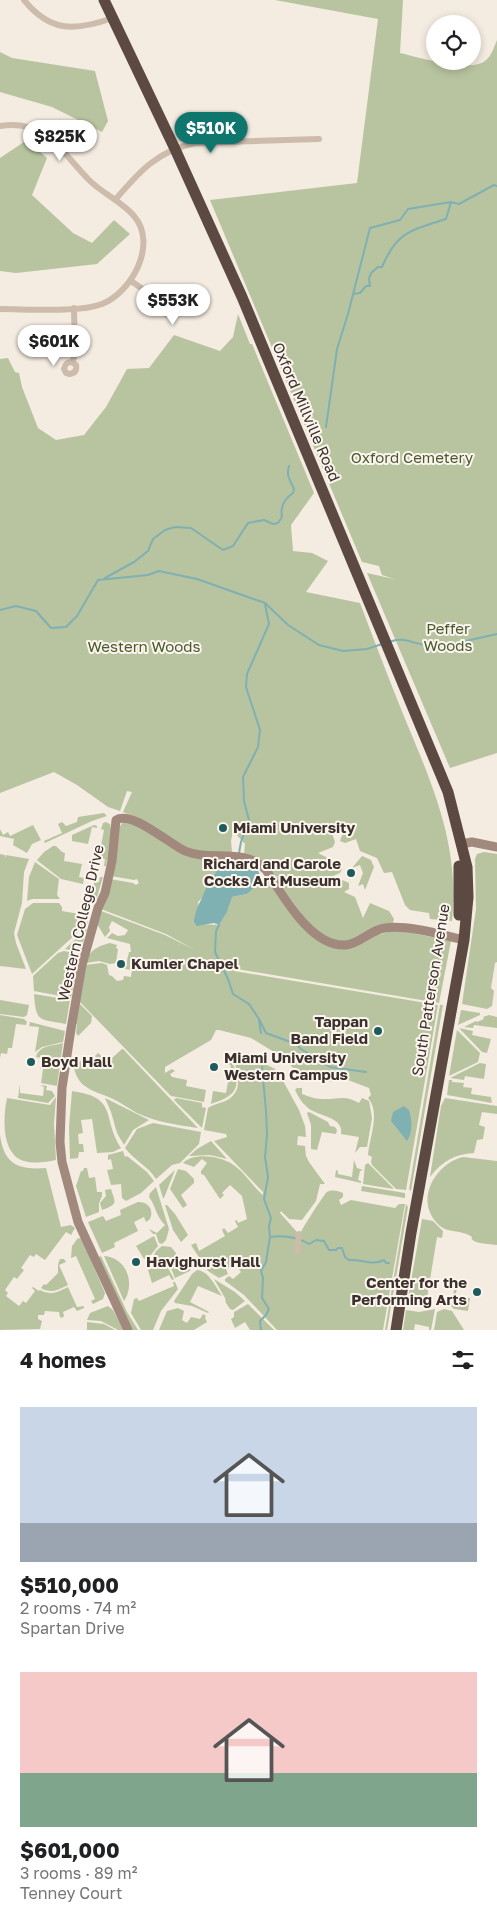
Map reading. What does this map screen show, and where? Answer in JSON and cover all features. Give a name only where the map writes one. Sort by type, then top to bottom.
[{"type":"highway","name":"Oxford Millville Road","points":[[104,0],[175,149],[242,297],[378,628],[448,792],[461,844]]},
{"type":"highway","name":"South Patterson Avenue","points":[[396,1330],[468,889],[467,867],[461,844]]},
{"type":"highway","name":"South Patterson Avenue","points":[[389,1330],[460,939]]},
{"type":"street","points":[[24,0],[33,11],[47,22],[58,26],[72,28],[87,26],[113,18]]},
{"type":"street","points":[[0,126],[15,125],[27,128],[54,140],[88,180],[136,217],[142,232],[143,248],[139,266],[131,281],[117,295],[104,303],[91,307],[74,308],[0,309]]},
{"type":"street","points":[[114,200],[145,166],[164,154],[195,143],[319,139]]},
{"type":"street","points":[[131,281],[163,303]]},
{"type":"street","points":[[72,362],[75,355],[74,308]]},
{"type":"street","name":"Western College Drive","points":[[128,1330],[78,1222],[62,1162],[60,1142],[61,1096],[72,1023],[85,953],[108,877],[114,848],[116,820],[126,818],[139,823],[179,848],[193,854],[246,858],[257,862],[266,870],[302,922],[314,933],[328,941],[348,945],[376,930],[386,927],[397,927],[460,939]]},
{"type":"street","points":[[461,844],[472,842],[497,847]]},
{"type":"street","points":[[297,1251],[299,1234]]},
{"type":"green space","points":[[275,0],[403,0],[400,53],[426,60],[426,70],[481,70],[481,63],[490,56],[497,40],[497,753],[450,768],[367,573],[394,579],[382,575],[379,566],[362,562],[210,200],[357,183],[378,19]]},
{"type":"green space","points":[[0,52],[12,58],[95,71],[108,121],[102,132],[52,107],[0,92]]},
{"type":"green space","points":[[27,140],[47,158],[32,195],[73,233],[92,243],[114,220],[130,234],[97,264],[16,273],[0,271],[0,158]]},
{"type":"green space","name":"Western Woods","points":[[238,314],[314,493],[291,525],[293,551],[312,553],[328,561],[306,592],[360,603],[424,765],[441,815],[448,840],[452,866],[452,921],[430,919],[429,913],[410,910],[405,905],[392,872],[384,873],[377,858],[360,851],[356,839],[345,843],[340,841],[343,833],[330,827],[335,842],[333,847],[318,853],[340,864],[339,867],[342,869],[340,873],[333,876],[349,883],[349,889],[344,892],[355,897],[363,918],[370,903],[389,911],[394,919],[393,923],[352,941],[340,942],[322,935],[307,922],[266,864],[244,854],[245,844],[233,831],[231,841],[232,852],[191,850],[138,818],[123,812],[132,792],[127,791],[120,811],[108,807],[77,785],[54,772],[0,793],[0,359],[8,358],[15,372],[19,373],[22,387],[38,428],[56,440],[84,435],[106,407],[127,369],[149,368],[174,335],[220,351],[233,337]]},
{"type":"green space","points":[[104,813],[107,816],[45,843],[44,841],[62,833],[58,824],[62,822],[66,826],[77,822],[78,817]]},
{"type":"green space","points":[[123,822],[144,829],[181,852],[237,860],[216,872],[207,883],[204,896],[198,902],[201,924],[219,925],[232,897],[247,894],[256,884],[259,886],[265,884],[266,877],[283,900],[334,946],[397,930],[451,941],[439,1003],[231,968],[234,971],[438,1005],[406,1190],[396,1189],[372,1165],[372,1157],[368,1155],[374,1118],[372,1104],[368,1098],[371,1095],[369,1088],[348,1080],[321,1082],[309,1079],[296,1071],[284,1058],[251,1038],[216,1030],[211,1040],[165,1067],[165,1073],[172,1069],[175,1071],[170,1074],[172,1077],[187,1080],[186,1086],[206,1090],[204,1102],[171,1096],[79,1001],[85,965],[102,963],[107,965],[109,975],[117,981],[123,980],[124,976],[131,977],[132,970],[125,969],[129,952],[131,952],[130,944],[107,938],[112,933],[118,936],[125,935],[128,930],[112,921],[109,927],[110,931],[105,937],[97,924],[101,911],[165,935],[195,950],[166,934],[101,909],[104,906],[110,879],[136,885],[139,883],[137,879],[111,876],[118,829]]},
{"type":"green space","points":[[103,823],[110,824],[112,835],[109,860],[107,860],[106,866],[104,866],[105,859],[101,858],[98,861],[104,830],[101,829]]},
{"type":"green space","points":[[33,825],[41,840],[32,844],[27,853],[13,845],[14,839],[0,836],[0,829],[3,835],[8,832],[10,836]]},
{"type":"green space","points":[[94,825],[97,828],[92,827],[88,844],[72,841],[72,835]]},
{"type":"green space","points":[[53,846],[56,846],[65,853],[64,861],[82,864],[79,877],[84,878],[83,884],[61,879],[37,860]]},
{"type":"green space","points":[[484,852],[497,854],[497,962],[495,963],[491,988],[494,991],[492,1006],[487,1009],[462,1004],[476,909],[475,859],[477,854]]},
{"type":"green space","points":[[0,854],[5,855],[6,858],[6,855],[29,859],[24,872],[22,903],[14,933],[26,969],[0,966]]},
{"type":"green space","points":[[362,856],[371,860],[374,867],[365,890],[363,884],[358,886],[363,873],[360,865],[352,868]]},
{"type":"green space","points":[[35,862],[59,879],[57,895],[60,899],[32,899],[27,901],[29,877]]},
{"type":"green space","points":[[100,877],[103,877],[95,904],[91,901],[92,892],[95,881],[99,882]]},
{"type":"green space","points":[[33,903],[59,903],[62,911],[79,914],[82,907],[88,923],[32,974],[17,935],[25,909]]},
{"type":"green space","points":[[87,928],[83,942],[74,941],[75,943],[83,943],[80,952],[65,949]]},
{"type":"green space","points":[[110,943],[117,945],[116,963],[110,964],[99,961],[86,963],[89,955],[95,949]]},
{"type":"green space","points":[[64,951],[79,954],[71,998],[34,991],[33,976],[58,953]]},
{"type":"green space","points":[[34,994],[70,1000],[66,1024],[41,1018],[36,1010]]},
{"type":"green space","points":[[0,1000],[29,1005],[27,1015],[24,1017],[0,1014]]},
{"type":"green space","points":[[79,1003],[92,1016],[91,1023],[78,1036],[76,1033],[77,1024],[75,1023]]},
{"type":"green space","points":[[440,1005],[443,1005],[411,1191],[409,1189]]},
{"type":"green space","points":[[461,1010],[480,1013],[480,1015],[458,1025]]},
{"type":"green space","points":[[0,1015],[24,1019],[27,1022],[26,1025],[16,1024],[12,1048],[8,1048],[7,1054],[1,1053],[0,1058]]},
{"type":"green space","points":[[489,1015],[497,1017],[497,1028],[474,1025],[473,1028],[464,1027],[484,1019],[483,1017]]},
{"type":"green space","points":[[30,1022],[65,1031],[63,1042],[42,1047],[35,1052],[39,1027],[29,1026]]},
{"type":"green space","points":[[459,1028],[473,1031],[472,1035],[491,1039],[487,1053],[482,1052]]},
{"type":"green space","points":[[457,1030],[480,1053],[478,1062],[449,1076]]},
{"type":"green space","points":[[63,1043],[57,1086],[41,1083],[43,1069],[40,1069],[42,1058],[36,1057],[38,1053],[43,1048]]},
{"type":"green space","points":[[122,1049],[198,1128],[167,1123],[144,1116],[88,1088],[78,1079],[73,1062],[83,1061],[96,1066],[100,1062],[95,1056],[98,1053],[106,1060],[111,1059]]},
{"type":"green space","points":[[225,1060],[233,1063],[236,1085],[231,1094],[226,1098],[211,1104],[213,1091],[226,1093],[231,1065],[224,1064]]},
{"type":"green space","points":[[480,1063],[486,1064],[484,1079],[465,1076],[464,1080],[450,1078]]},
{"type":"green space","points":[[235,1064],[267,1065],[275,1069],[299,1110],[305,1126],[306,1137],[298,1136],[297,1145],[305,1146],[309,1162],[325,1184],[320,1184],[316,1201],[302,1220],[289,1219],[281,1211],[280,1213],[297,1232],[301,1232],[322,1198],[329,1191],[343,1193],[343,1197],[339,1200],[341,1205],[351,1200],[395,1208],[399,1204],[405,1204],[383,1330],[277,1330],[244,1295],[225,1281],[229,1276],[233,1279],[241,1272],[235,1264],[226,1269],[228,1274],[219,1278],[208,1271],[191,1245],[196,1243],[199,1251],[225,1236],[222,1230],[224,1228],[228,1233],[238,1227],[235,1221],[237,1220],[238,1223],[247,1219],[242,1196],[230,1185],[222,1193],[224,1195],[220,1199],[204,1175],[201,1174],[207,1163],[202,1159],[194,1167],[183,1163],[200,1156],[214,1157],[227,1161],[236,1167],[263,1195],[263,1192],[214,1141],[227,1137],[226,1134],[204,1130],[208,1108],[229,1099],[236,1091],[238,1076]]},
{"type":"green space","points":[[449,1080],[464,1083],[463,1087],[472,1088],[471,1094],[491,1097],[492,1103],[447,1095]]},
{"type":"green space","points":[[20,1084],[20,1093],[43,1096],[44,1087],[40,1085],[47,1086],[46,1090],[52,1091],[55,1096],[48,1103],[18,1098]]},
{"type":"green space","points":[[302,1088],[302,1094],[316,1098],[344,1098],[359,1103],[362,1098],[369,1101],[372,1118],[367,1147],[360,1147],[355,1153],[359,1137],[341,1134],[341,1128],[338,1123],[310,1110],[300,1099],[295,1090]]},
{"type":"green space","points":[[72,1091],[97,1098],[103,1104],[121,1148],[113,1152],[97,1153],[92,1119],[81,1120],[83,1133],[78,1134],[79,1144],[83,1144],[84,1152],[79,1152],[78,1158],[70,1159],[69,1127]]},
{"type":"green space","points":[[56,1097],[54,1124],[56,1160],[32,1162],[24,1161],[17,1157],[11,1151],[5,1134],[7,1098],[50,1105]]},
{"type":"green space","points":[[105,1098],[149,1120],[133,1130],[124,1145],[117,1133]]},
{"type":"green space","points":[[176,1098],[202,1103],[202,1107],[206,1108],[202,1128],[174,1100]]},
{"type":"green space","points":[[445,1098],[497,1106],[497,1114],[482,1112],[479,1125],[485,1127],[483,1139],[477,1140],[474,1153],[449,1159],[430,1177],[441,1106]]},
{"type":"green space","points":[[309,1112],[328,1122],[330,1126],[335,1127],[337,1130],[336,1134],[322,1132],[317,1150],[311,1149],[311,1125],[307,1113]]},
{"type":"green space","points":[[153,1123],[201,1132],[199,1144],[180,1163],[172,1165],[156,1179],[125,1148],[137,1129]]},
{"type":"green space","points":[[0,1135],[5,1153],[14,1164],[28,1168],[46,1168],[61,1227],[71,1225],[75,1228],[71,1235],[66,1232],[45,1260],[36,1254],[34,1257],[30,1255],[21,1268],[24,1270],[17,1279],[14,1277],[5,1290],[8,1293],[6,1296],[19,1306],[23,1301],[26,1303],[35,1291],[33,1287],[39,1291],[51,1293],[68,1287],[77,1307],[84,1306],[84,1308],[77,1311],[74,1307],[63,1312],[64,1316],[62,1318],[59,1312],[45,1311],[44,1315],[38,1315],[38,1319],[42,1321],[40,1329],[0,1330]]},
{"type":"green space","points":[[211,1141],[227,1159],[210,1155],[189,1156],[197,1149]]},
{"type":"green space","points":[[123,1151],[125,1157],[127,1156],[147,1172],[154,1181],[141,1193],[126,1201],[122,1198],[121,1184],[111,1185],[107,1170],[113,1169],[111,1159],[108,1160],[108,1155]]},
{"type":"green space","points":[[463,1157],[497,1161],[497,1245],[476,1242],[472,1240],[472,1237],[462,1232],[443,1228],[432,1217],[428,1206],[430,1186],[443,1168]]},
{"type":"green space","points":[[354,1160],[357,1168],[363,1170],[360,1171],[358,1180],[361,1183],[335,1177],[336,1170],[338,1174],[352,1177]]},
{"type":"green space","points":[[368,1163],[393,1189],[363,1184],[365,1165]]},
{"type":"green space","points":[[87,1168],[89,1178],[95,1177],[97,1192],[102,1192],[99,1212],[86,1217],[76,1186],[81,1171]]},
{"type":"green space","points":[[178,1169],[186,1171],[194,1179],[194,1183],[181,1195],[187,1205],[183,1208],[170,1189]]},
{"type":"green space","points":[[175,1170],[164,1198],[163,1198],[159,1185]]},
{"type":"green space","points":[[362,1186],[405,1193],[405,1198],[361,1191]]},
{"type":"green space","points":[[156,1187],[169,1229],[166,1240],[162,1244],[159,1243],[156,1234],[153,1234],[149,1229],[157,1233],[165,1225],[149,1197]]},
{"type":"green space","points":[[111,1189],[114,1202],[111,1206],[102,1210],[100,1203],[106,1196],[105,1190]]},
{"type":"green space","points":[[138,1202],[145,1203],[150,1207],[150,1219],[146,1222],[144,1217],[134,1222],[138,1231],[114,1243],[115,1247],[102,1253],[88,1222],[103,1216],[106,1221],[121,1215],[120,1210]]},
{"type":"green space","points":[[406,1204],[408,1207],[387,1330],[385,1330]]},
{"type":"green space","points":[[165,1205],[175,1214],[188,1235],[181,1242],[173,1230]]},
{"type":"green space","points":[[422,1219],[433,1221],[443,1231],[442,1238],[437,1237],[427,1298],[431,1299],[431,1302],[427,1305],[407,1304]]},
{"type":"green space","points":[[154,1236],[158,1246],[150,1256],[144,1259],[136,1246]]},
{"type":"green space","points":[[78,1238],[82,1239],[105,1293],[103,1299],[93,1304],[91,1301],[95,1299],[76,1256],[71,1258],[72,1246]]},
{"type":"green space","points":[[162,1246],[171,1247],[176,1253],[172,1263],[161,1266],[154,1262],[153,1257]]},
{"type":"green space","points":[[101,1256],[127,1312],[138,1330],[133,1330],[128,1323],[97,1258]]},
{"type":"green space","points":[[104,1256],[112,1257],[118,1261],[127,1272],[129,1287],[124,1301]]},
{"type":"green space","points":[[60,1259],[64,1259],[66,1262],[59,1265],[68,1285],[51,1291],[41,1288],[58,1273],[58,1264]]},
{"type":"green space","points":[[187,1263],[191,1266],[190,1271],[175,1278],[171,1266]]},
{"type":"green space","points":[[155,1267],[168,1268],[174,1279],[172,1280],[169,1275],[152,1283],[148,1270]]},
{"type":"green space","points":[[197,1270],[208,1276],[222,1296],[198,1286],[190,1302],[208,1313],[192,1306],[175,1303],[174,1301],[192,1274]]},
{"type":"green space","points":[[214,1279],[235,1292],[245,1301],[233,1310],[230,1309]]},
{"type":"green space","points":[[456,1279],[464,1281],[458,1281],[455,1300],[466,1302],[467,1298],[470,1298],[468,1311],[454,1309],[451,1306]]},
{"type":"green space","points":[[173,1282],[175,1282],[178,1289],[161,1311],[153,1330],[141,1330],[131,1313],[134,1299],[137,1298],[139,1301],[174,1286]]},
{"type":"green space","points":[[248,1304],[274,1330],[250,1330],[245,1322],[235,1328],[231,1319],[234,1317],[234,1312]]},
{"type":"green space","points":[[108,1306],[113,1310],[124,1330],[118,1330],[101,1321],[87,1320],[90,1313]]},
{"type":"green space","points":[[178,1308],[184,1311],[182,1320],[187,1323],[191,1317],[200,1319],[203,1314],[206,1316],[207,1322],[194,1330],[159,1330],[167,1311]]},
{"type":"green space","points":[[435,1309],[431,1330],[429,1330],[429,1327],[415,1324],[414,1330],[403,1330],[406,1310],[419,1312]]},
{"type":"green space","points":[[444,1309],[452,1311],[464,1330],[434,1330],[437,1312]]},
{"type":"green space","points":[[87,1322],[104,1324],[115,1330],[87,1330]]},
{"type":"water","points":[[237,860],[254,866],[259,871],[261,881],[247,894],[232,897],[227,912],[219,925],[214,923],[197,926],[194,922],[195,916],[207,883],[222,866],[227,867]]},
{"type":"water","points":[[404,1106],[409,1110],[411,1122],[411,1130],[407,1141],[391,1121],[393,1112]]},
{"type":"waterway","points":[[326,427],[337,349],[370,228],[400,220],[408,209],[451,202],[459,204],[494,185],[497,186]]},
{"type":"waterway","points":[[353,294],[360,293],[366,286],[370,286],[369,279],[371,273],[378,267],[382,267],[400,239],[424,226],[446,219],[451,202]]},
{"type":"waterway","points":[[105,578],[134,562],[148,551],[153,539],[165,530],[175,527],[191,528],[223,550],[233,546],[248,523],[264,520],[273,524],[278,523],[282,517],[283,504],[293,493],[294,489],[288,475],[289,466]]},
{"type":"waterway","points":[[0,610],[16,606],[36,611],[51,628],[66,627],[77,616],[98,580],[148,575],[159,571],[197,579],[265,603],[288,625],[319,645],[343,651],[367,649],[382,644]]},
{"type":"waterway","points":[[239,853],[249,820],[244,801],[243,777],[258,747],[260,730],[246,687],[247,674],[269,624],[265,604]]},
{"type":"waterway","points":[[389,642],[404,640],[427,645],[445,644],[497,634]]},
{"type":"waterway","points":[[219,925],[216,931],[215,952],[233,994],[249,1004],[266,1033],[296,1044],[330,1067],[366,1072]]},
{"type":"waterway","points":[[259,1020],[261,1033]]},
{"type":"waterway","points":[[262,1067],[267,1135],[265,1157],[268,1177],[264,1199],[271,1218],[269,1226],[270,1237],[290,1237],[309,1244],[316,1240],[324,1241],[329,1250],[342,1248],[345,1257],[349,1260],[371,1262],[384,1260],[386,1263],[389,1263]]},
{"type":"waterway","points":[[261,1330],[260,1321],[269,1309],[262,1298],[263,1278],[261,1271],[266,1262],[270,1237]]},
{"type":"place","name":"Miami University","points":[[223,828]]},
{"type":"place","name":"Richard and Carole Cocks Art Museum","points":[[351,873]]},
{"type":"place","name":"Kumler Chapel","points":[[121,964]]},
{"type":"place","name":"Tappan Band Field","points":[[378,1031]]},
{"type":"place","name":"Boyd Hall","points":[[31,1062]]},
{"type":"place","name":"Miami University Western Campus","points":[[214,1067]]},
{"type":"place","name":"Havighurst Hall","points":[[136,1262]]},
{"type":"place","name":"Center for the Performing Arts","points":[[477,1292]]},
{"type":"park label","name":"Oxford Cemetery","points":[[412,458]]},
{"type":"park label","name":"Peffer Woods","points":[[448,638]]}]
